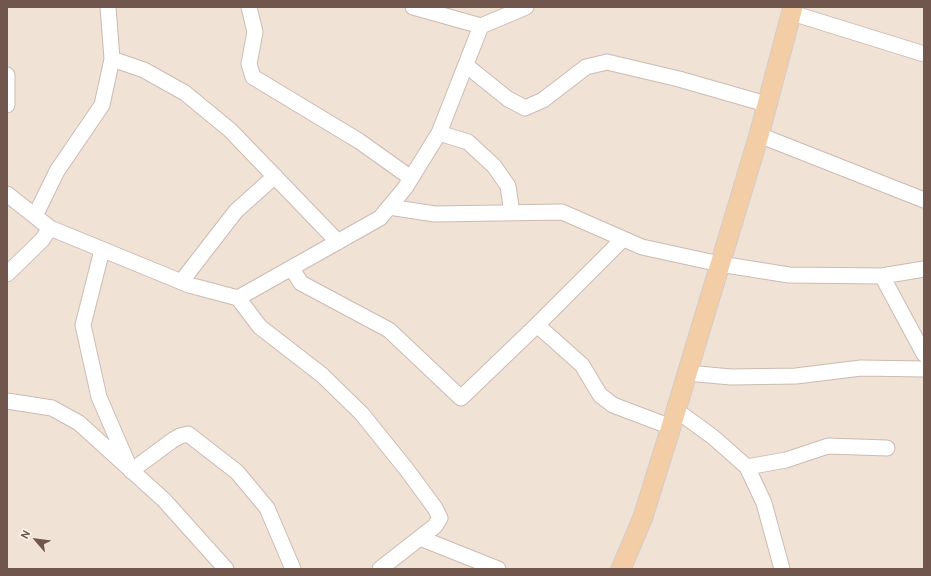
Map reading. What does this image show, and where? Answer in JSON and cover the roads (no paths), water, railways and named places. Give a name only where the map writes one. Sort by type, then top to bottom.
[{"type":"main road","points":[[621,569],[643,517],[674,419],[759,135],[766,104],[793,10]]},
{"type":"street","points":[[35,216],[57,171],[102,105],[112,59],[108,7]]},
{"type":"street","points":[[249,7],[255,32],[249,64],[252,77],[359,141],[411,178]]},
{"type":"street","points":[[413,7],[465,14],[481,26]]},
{"type":"street","points":[[238,298],[292,269],[380,218],[411,178],[439,133],[467,66],[481,26],[526,7]]},
{"type":"street","points":[[793,10],[924,54]]},
{"type":"street","points":[[112,59],[144,70],[185,93],[230,130],[338,242]]},
{"type":"street","points":[[467,66],[508,99],[525,108],[543,100],[586,67],[607,62],[679,79],[766,104]]},
{"type":"street","points":[[7,75],[7,105]]},
{"type":"street","points":[[439,133],[468,142],[494,166],[508,186],[512,213]]},
{"type":"street","points":[[759,135],[924,200]]},
{"type":"street","points":[[181,282],[236,211],[275,176]]},
{"type":"street","points":[[7,194],[50,228],[181,282],[238,298],[260,327],[322,375],[345,396],[407,470],[436,508],[440,518],[435,526],[380,569]]},
{"type":"street","points":[[389,207],[435,214],[562,212],[642,247],[720,264],[790,275],[882,276],[924,269]]},
{"type":"street","points":[[7,274],[42,240],[50,228]]},
{"type":"street","points":[[292,269],[301,283],[388,330],[461,398],[623,239]]},
{"type":"street","points":[[102,250],[83,325],[99,397],[132,470]]},
{"type":"street","points":[[882,276],[924,354]]},
{"type":"street","points":[[537,325],[582,365],[600,395],[613,405],[674,419],[713,437],[747,467],[764,503],[782,569]]},
{"type":"street","points":[[687,373],[730,377],[796,376],[861,368],[924,369]]},
{"type":"street","points":[[7,401],[52,408],[79,423],[164,500],[226,569]]},
{"type":"street","points":[[132,470],[173,440],[188,434],[237,472],[267,508],[294,569]]},
{"type":"street","points":[[747,467],[786,460],[828,446],[887,448]]},
{"type":"street","points":[[420,538],[498,569]]}]
